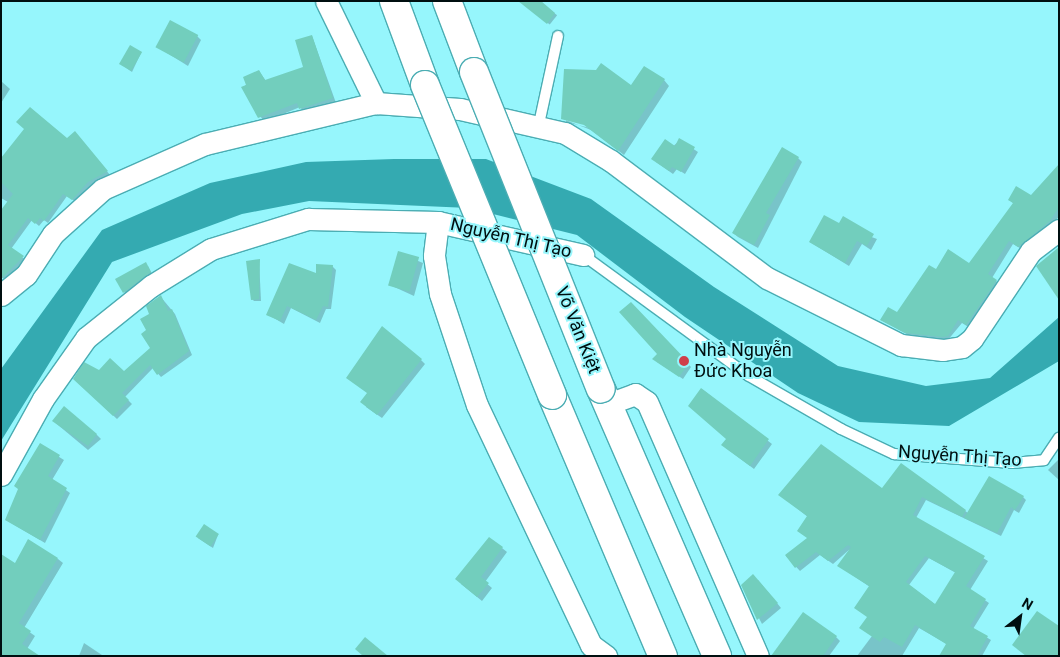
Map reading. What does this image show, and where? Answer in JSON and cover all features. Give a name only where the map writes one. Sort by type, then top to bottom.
[{"type":"main road","points":[[394,1],[425,85],[660,655]]},
{"type":"main road","name":"Võ Văn Kiệt","points":[[447,1],[604,397],[717,656]]},
{"type":"street","points":[[326,1],[376,103]]},
{"type":"street","points":[[1,295],[26,275],[53,234],[103,189],[204,144],[376,103],[460,109],[540,124],[611,162],[767,278],[901,345],[943,350],[962,347],[972,339],[1031,251],[1059,230]]},
{"type":"street","name":"Nguyễn Thị Tạo","points":[[1,475],[43,399],[86,338],[150,286],[210,249],[308,219],[438,222],[583,255]]},
{"type":"street","points":[[438,222],[434,256],[440,294],[478,405],[591,644],[606,656]]},
{"type":"street","points":[[604,397],[635,394],[646,402],[758,656]]},
{"type":"lane","points":[[540,124],[558,36]]},
{"type":"lane","name":"Nguyễn Thị Tạo","points":[[583,255],[749,376],[894,454],[1012,463],[1044,460],[1059,438]]},
{"type":"water","points":[[394,159],[486,159],[591,199],[714,287],[838,366],[926,386],[990,378],[1059,317],[1059,361],[949,426],[859,422],[798,393],[685,317],[577,235],[469,208],[309,201],[242,214],[112,262],[1,441],[1,369],[102,230],[210,183],[306,162]]},
{"type":"building","points":[[518,1],[541,1],[555,13],[547,24]]},
{"type":"building","points":[[170,20],[198,35],[184,62],[155,47]]},
{"type":"building","points":[[312,35],[333,98],[299,109],[297,103],[258,118],[241,87],[246,85],[243,77],[259,70],[265,80],[303,67],[295,40]]},
{"type":"building","points":[[130,45],[142,52],[131,71],[119,64]]},
{"type":"building","points":[[601,63],[631,85],[644,66],[665,79],[618,151],[584,125],[561,119],[564,69],[596,70]]},
{"type":"building","points":[[30,107],[67,138],[75,131],[108,171],[88,182],[72,200],[63,194],[44,221],[40,218],[35,224],[28,218],[8,245],[24,256],[2,278],[1,210],[13,194],[1,182],[1,158],[24,129],[16,122]]},
{"type":"building","points":[[679,138],[695,147],[681,172],[672,167],[669,171],[651,159],[665,139],[675,146]]},
{"type":"building","points":[[782,147],[799,157],[766,213],[770,215],[754,245],[732,233]]},
{"type":"building","points":[[1059,164],[1059,207],[1050,221],[1018,247],[1009,241],[988,274],[997,280],[966,325],[958,320],[948,336],[943,337],[905,333],[880,320],[888,307],[897,312],[929,265],[936,269],[948,249],[969,263],[1013,203],[1008,200],[1016,186],[1031,195]]},
{"type":"building","points":[[824,215],[839,223],[843,216],[874,234],[867,246],[857,241],[845,263],[809,242]]},
{"type":"building","points":[[1059,247],[1059,300],[1036,266]]},
{"type":"building","points":[[398,251],[419,257],[409,292],[388,286]]},
{"type":"building","points":[[260,259],[259,299],[251,300],[246,261]]},
{"type":"building","points":[[146,262],[151,272],[123,293],[115,279]]},
{"type":"building","points":[[289,263],[316,273],[316,264],[333,265],[328,307],[323,306],[316,320],[287,306],[280,321],[266,315]]},
{"type":"building","points":[[161,295],[168,311],[172,309],[189,351],[157,375],[150,365],[122,393],[129,400],[113,416],[73,379],[84,362],[99,370],[110,358],[124,371],[150,348],[141,334],[146,330],[140,319],[149,314],[146,306]]},
{"type":"building","points":[[631,302],[689,363],[679,377],[652,359],[657,354],[619,312]]},
{"type":"building","points":[[382,326],[422,359],[377,415],[360,402],[367,393],[346,378]]},
{"type":"building","points":[[701,388],[769,439],[750,466],[721,445],[726,439],[688,406]]},
{"type":"building","points":[[64,406],[97,434],[88,446],[52,421]]},
{"type":"building","points":[[40,443],[60,455],[48,476],[67,488],[40,540],[5,520],[18,489],[14,486]]},
{"type":"building","points":[[821,444],[882,488],[901,463],[966,510],[962,517],[922,497],[913,515],[985,556],[966,586],[986,599],[970,626],[988,636],[977,656],[939,656],[946,644],[915,625],[902,647],[884,637],[880,642],[859,628],[867,617],[854,608],[869,586],[837,566],[851,547],[848,545],[828,561],[816,552],[795,568],[785,555],[807,538],[797,531],[807,516],[778,495]],"holes":[[[925,556],[955,572],[935,604],[906,582]]]},
{"type":"building","points":[[989,476],[1024,496],[1015,510],[1011,507],[997,533],[964,518]]},
{"type":"building","points":[[204,524],[219,534],[211,547],[196,536]]},
{"type":"building","points":[[489,537],[503,547],[481,577],[489,583],[477,597],[455,579]]},
{"type":"building","points":[[28,539],[58,558],[19,623],[31,631],[22,644],[40,656],[1,656],[1,554],[15,563]]},
{"type":"building","points":[[753,574],[778,603],[757,620],[741,585]]},
{"type":"building","points":[[1037,611],[1059,626],[1059,656],[1026,656],[1012,645]]},
{"type":"building","points":[[803,612],[837,636],[823,656],[771,656]]},
{"type":"building","points":[[365,637],[388,656],[363,656],[355,649]]},
{"type":"place","name":"Nhà Nguyễn Đức Khoa","points":[[684,361]]}]
